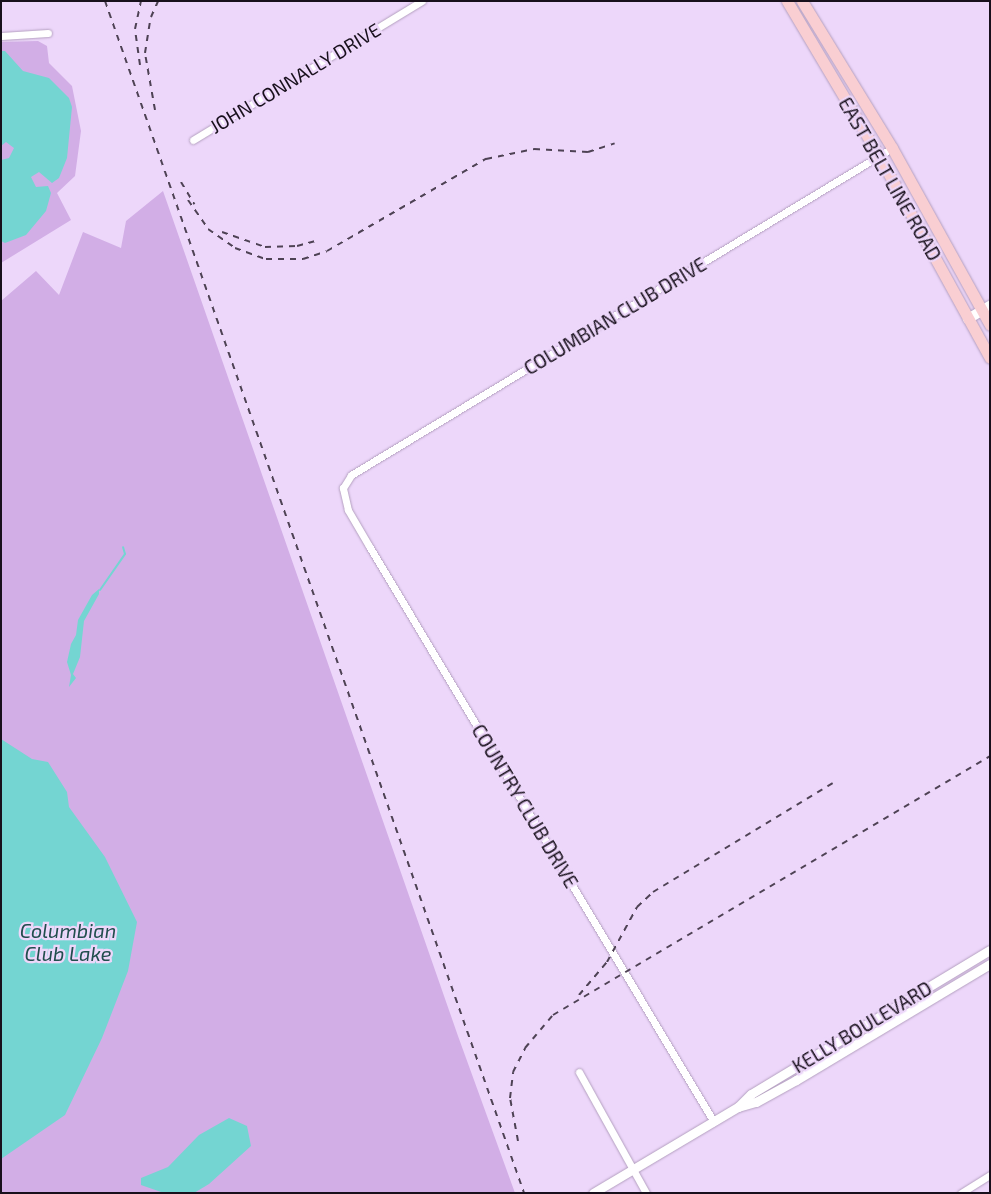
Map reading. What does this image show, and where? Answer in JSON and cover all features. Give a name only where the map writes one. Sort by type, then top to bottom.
[{"type":"main road","name":"EAST BELT LINE ROAD","points":[[786,1],[879,156],[990,358]]},
{"type":"main road","name":"EAST BELT LINE ROAD","points":[[802,1],[892,148],[986,308],[989,322]]},
{"type":"main road","points":[[971,324],[986,308]]},
{"type":"main road","points":[[971,324],[989,322]]},
{"type":"street","name":"JOHN CONNALLY DRIVE","points":[[194,140],[422,1]]},
{"type":"street","points":[[1,36],[48,33]]},
{"type":"street","name":"COLUMBIAN CLUB DRIVE","points":[[343,488],[351,476],[892,148]]},
{"type":"street","name":"COUNTRY CLUB DRIVE","points":[[343,488],[348,510],[369,546],[714,1122]]},
{"type":"street","name":"KELLY BOULEVARD","points":[[738,1108],[751,1094],[990,950]]},
{"type":"street","name":"KELLY BOULEVARD","points":[[593,1193],[738,1108],[756,1102],[817,1067],[990,964]]},
{"type":"street","points":[[944,977],[951,987]]},
{"type":"street","points":[[811,1058],[817,1067]]},
{"type":"street","points":[[578,1072],[646,1193]]},
{"type":"street","points":[[960,1193],[990,1175]]},
{"type":"shaded area","points":[[38,41],[47,46],[49,63],[72,86],[81,131],[75,176],[57,193],[71,220],[1,263],[1,42]]},
{"type":"shaded area","points":[[163,191],[458,1036],[515,1193],[1,1193],[1,301],[36,271],[59,295],[83,232],[121,248],[126,221]]},
{"type":"water","points":[[1,51],[5,51],[23,71],[49,78],[69,98],[72,107],[67,158],[59,178],[52,183],[39,172],[31,177],[36,187],[48,186],[51,193],[46,211],[26,235],[5,243],[1,241],[1,160],[9,158],[14,148],[6,142],[1,146]]},
{"type":"water","points":[[99,589],[99,594],[84,621],[80,657],[73,674],[76,678],[69,687],[71,675],[67,662],[71,644],[76,635],[78,620],[92,595]]},
{"type":"water","name":"Columbian Club Lake","points":[[1,739],[32,759],[48,762],[67,792],[69,807],[105,857],[137,922],[128,971],[102,1038],[65,1115],[1,1159]]},
{"type":"water","points":[[229,1118],[247,1126],[251,1146],[209,1184],[194,1193],[164,1193],[141,1185],[141,1178],[168,1167],[199,1135]]},
{"type":"waterway","points":[[100,590],[125,554],[123,547]]},
{"type":"railway","points":[[105,1],[524,1193]]},
{"type":"railway","points":[[140,65],[135,29],[141,1]]},
{"type":"railway","points":[[155,110],[145,53],[151,17],[158,1]]},
{"type":"railway","points":[[188,200],[208,229],[235,248],[266,259],[303,259],[327,251],[486,159],[534,149],[588,152],[615,143]]},
{"type":"railway","points":[[181,182],[194,204]]},
{"type":"railway","points":[[222,232],[265,247],[297,246],[316,241]]},
{"type":"railway","points":[[518,1141],[510,1098],[513,1072],[525,1048],[553,1015],[990,756]]},
{"type":"railway","points":[[579,995],[607,962],[637,907],[653,892],[833,783]]}]
